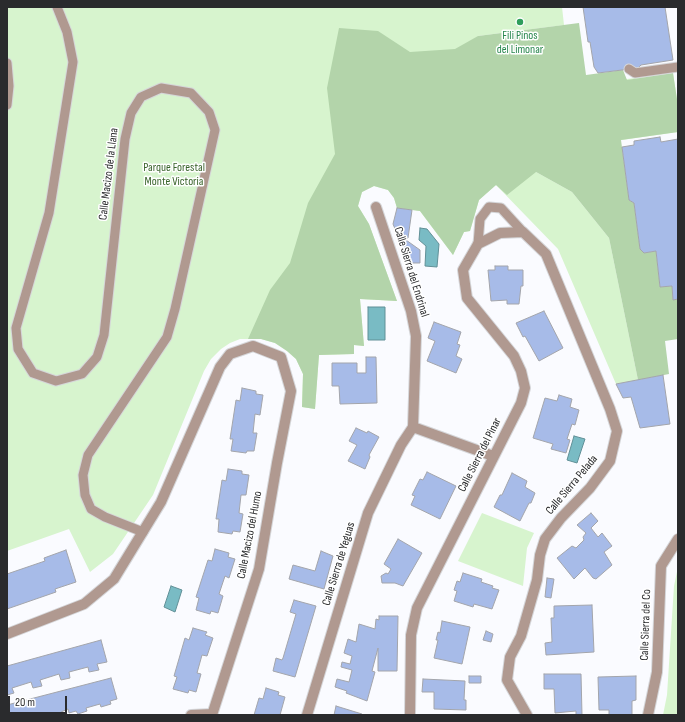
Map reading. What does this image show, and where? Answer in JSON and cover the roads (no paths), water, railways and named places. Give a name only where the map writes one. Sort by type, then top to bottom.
[{"type":"street","name":"Calle Sierra del Endrinal","points":[[376,207],[411,311],[416,336],[413,427]]},
{"type":"street","points":[[478,244],[500,233],[523,232]]},
{"type":"street","name":"Calle Sierra Pelada","points":[[523,232],[546,254],[610,409],[617,431],[610,461],[590,488],[561,518],[545,539],[540,555],[537,580],[521,636],[510,657],[506,680],[527,715]]},
{"type":"street","name":"Calle Sierra del Pinar","points":[[410,715],[411,635],[418,608],[493,456],[521,403],[524,388],[521,371],[514,356],[467,298],[463,270],[478,244]]},
{"type":"street","name":"Calle Macizo del Humo","points":[[143,532],[172,479],[220,367],[230,354],[253,346],[280,357],[291,391],[259,569],[212,715]]},
{"type":"street","points":[[413,427],[493,456]]},
{"type":"street","name":"Calle Sierra de Yeguas","points":[[307,715],[368,513],[400,445],[413,427]]},
{"type":"street","points":[[7,634],[84,604],[114,579],[143,532]]},
{"type":"street","name":"Calle Sierra del Co","points":[[648,715],[657,672],[661,566],[678,540]]},
{"type":"street","points":[[191,715],[212,715]]},
{"type":"lane","name":"Calle Macizo de la Llana","points":[[57,7],[67,32],[72,62],[49,213],[16,328],[18,349],[33,373],[56,381],[82,374],[97,357],[104,335],[125,139],[132,113],[141,97],[161,88],[191,93],[209,112],[215,130],[175,309],[167,337],[88,455],[83,475],[85,495],[91,509],[105,517],[143,532]]},
{"type":"lane","points":[[7,63],[9,86],[7,105]]},
{"type":"lane","points":[[629,69],[635,73],[678,67]]},
{"type":"lane","points":[[478,244],[480,219],[489,207],[501,208],[523,232]]},
{"type":"water","points":[[420,228],[427,229],[439,244],[437,267],[425,266],[426,246],[419,240]]},
{"type":"water","points":[[368,307],[385,307],[385,340],[368,340]]},
{"type":"water","points":[[574,436],[585,439],[577,463],[567,460]]},
{"type":"water","points":[[171,586],[182,590],[175,612],[164,607]]},
{"type":"place","name":"Fili Pinos del Limonar","points":[[520,22]]},
{"type":"park label","name":"Parque Forestal Monte Victoria","points":[[174,175]]}]
